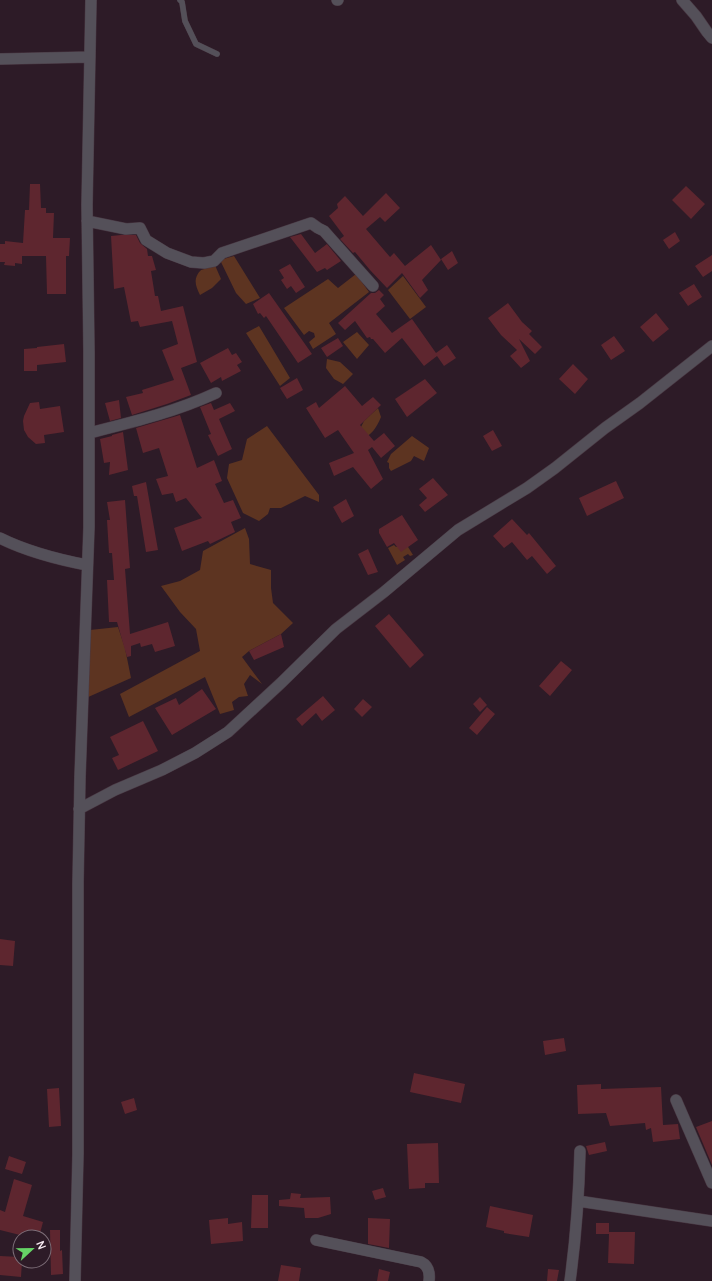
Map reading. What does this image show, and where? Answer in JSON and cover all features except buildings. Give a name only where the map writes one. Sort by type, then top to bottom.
[{"type":"street","points":[[75,1281],[78,1154],[79,809],[89,527],[87,221],[91,0]]},
{"type":"street","points":[[682,0],[712,38]]},
{"type":"street","points":[[0,59],[90,57]]},
{"type":"street","points":[[87,221],[126,229],[140,228],[146,240],[167,253],[191,262],[204,263],[216,260],[222,253],[311,223],[324,231],[373,286]]},
{"type":"street","points":[[79,809],[115,790],[162,770],[195,753],[228,732],[282,683],[336,629],[458,530],[527,488],[555,468],[712,346]]},
{"type":"street","points":[[89,433],[169,412],[193,404],[216,393]]},
{"type":"street","points":[[0,538],[12,544],[52,558],[87,565]]},
{"type":"street","points":[[676,1100],[712,1183]]},
{"type":"street","points":[[570,1281],[575,1245],[580,1150]]},
{"type":"street","points":[[578,1201],[712,1221]]},
{"type":"street","points":[[316,1240],[421,1262],[428,1268],[430,1273],[429,1281]]},
{"type":"lane","points":[[180,0],[182,2],[185,21],[196,44],[217,54]]},
{"type":"shaded area","points":[[234,256],[260,298],[246,304],[236,293],[220,260]]},
{"type":"shaded area","points":[[214,263],[221,279],[212,288],[200,295],[196,285],[198,273]]},
{"type":"shaded area","points":[[356,274],[369,292],[329,323],[336,334],[313,349],[309,342],[315,337],[314,333],[309,331],[304,335],[284,308],[328,279],[338,288]]},
{"type":"shaded area","points":[[403,276],[426,307],[410,319],[388,290]]},
{"type":"shaded area","points":[[259,326],[290,378],[280,386],[246,333]]},
{"type":"shaded area","points":[[357,332],[369,345],[357,359],[343,342]]},
{"type":"shaded area","points":[[327,359],[340,362],[353,374],[343,384],[334,379],[326,368]]},
{"type":"shaded area","points":[[378,408],[381,417],[377,425],[368,436],[360,441],[359,431],[364,421]]},
{"type":"shaded area","points":[[267,426],[319,495],[319,502],[305,496],[281,508],[270,508],[268,514],[259,521],[243,513],[227,478],[229,464],[242,460],[247,439]]},
{"type":"shaded area","points":[[412,436],[429,448],[424,461],[414,456],[411,461],[391,471],[389,468],[389,463],[387,462],[391,454]]},
{"type":"shaded area","points":[[245,528],[249,539],[250,564],[271,570],[273,603],[293,623],[281,634],[249,651],[242,657],[262,684],[250,675],[244,684],[248,696],[239,697],[232,702],[234,710],[220,714],[205,677],[129,717],[120,694],[200,651],[196,629],[180,612],[161,586],[180,581],[200,570],[203,551]]},
{"type":"shaded area","points":[[405,542],[413,555],[410,556],[408,554],[403,557],[405,560],[397,565],[388,548],[394,545],[396,547]]},
{"type":"shaded area","points":[[118,627],[125,648],[131,678],[86,698],[90,630]]}]
